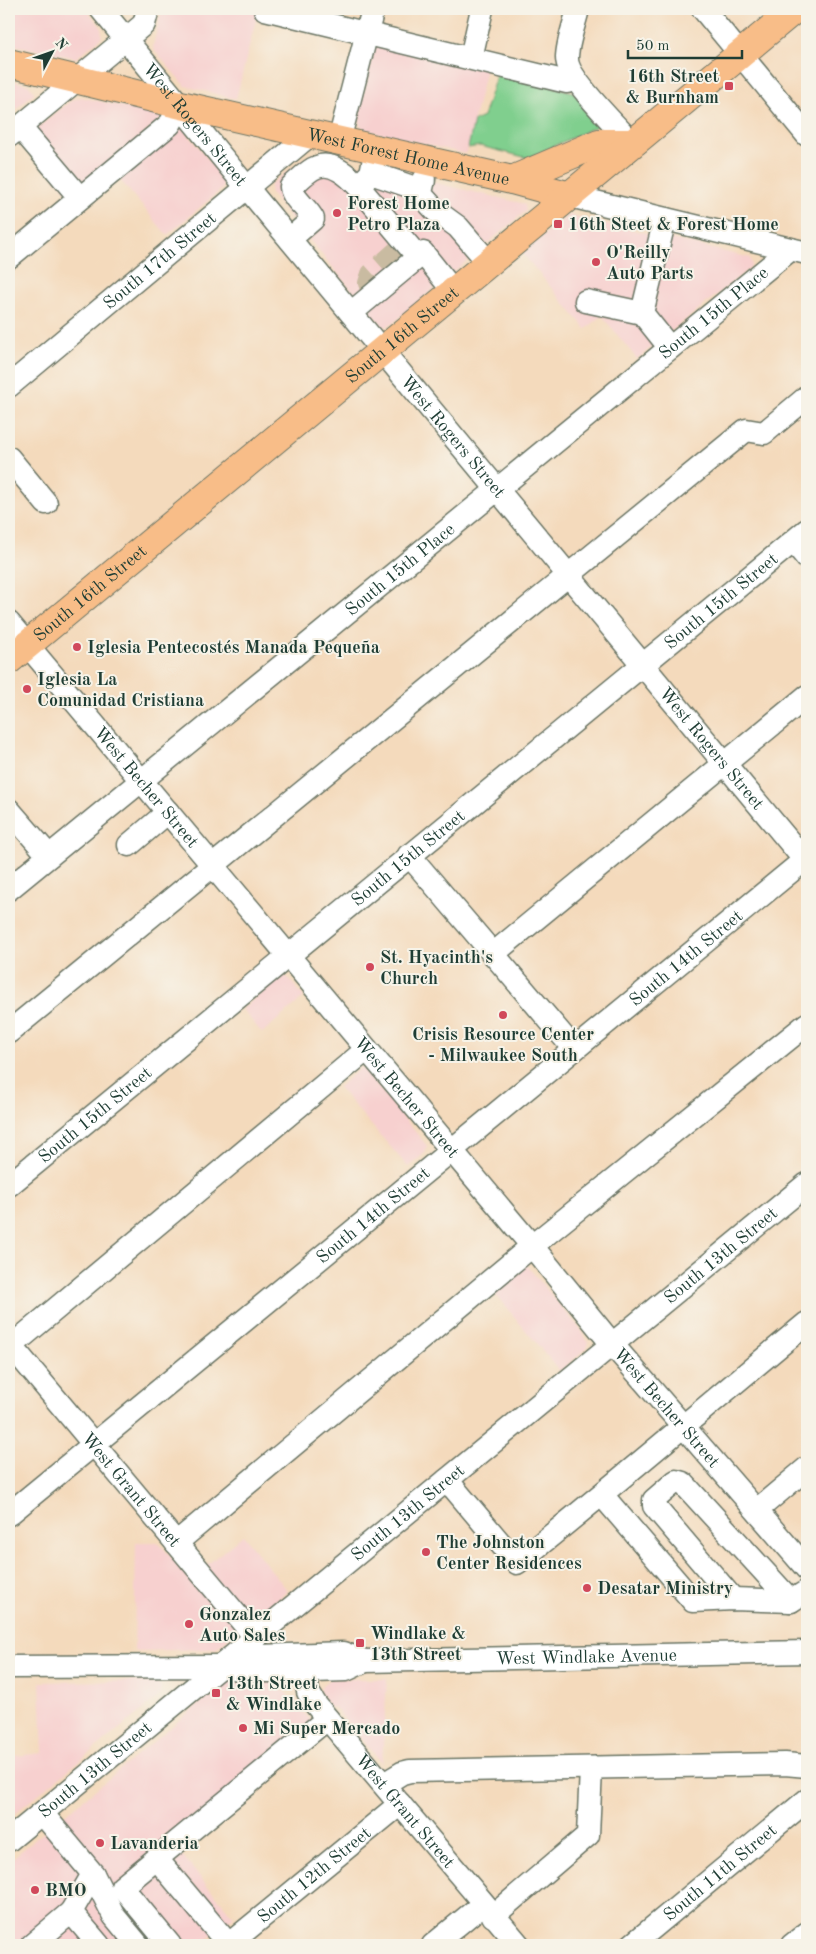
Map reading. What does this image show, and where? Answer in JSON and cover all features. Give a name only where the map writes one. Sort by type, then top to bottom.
[{"type":"main road","name":"South 16th Street","points":[[18,653],[795,9]]},
{"type":"main road","name":"West Forest Home Avenue","points":[[9,63],[339,141],[368,170],[428,161],[512,180],[570,196]]},
{"type":"main road","points":[[512,180],[598,143],[632,143]]},
{"type":"street","name":"West Rogers Street","points":[[101,9],[724,765],[806,860]]},
{"type":"street","points":[[80,198],[14,131],[144,24],[148,9]]},
{"type":"street","points":[[265,9],[567,82],[574,77]]},
{"type":"street","points":[[339,141],[373,9]]},
{"type":"street","points":[[471,58],[482,9]]},
{"type":"street","points":[[578,9],[567,58],[569,69],[632,143]]},
{"type":"street","points":[[703,9],[807,135]]},
{"type":"street","points":[[9,257],[170,124],[181,105]]},
{"type":"street","name":"South 17th Street","points":[[9,386],[312,134]]},
{"type":"street","points":[[290,240],[313,219],[294,195],[291,187],[319,165],[334,168],[348,174],[368,170],[415,188],[422,188],[428,161]]},
{"type":"street","points":[[368,170],[418,257]]},
{"type":"street","points":[[415,188],[436,211],[458,227],[489,262]]},
{"type":"street","name":"West Forest Home Avenue","points":[[570,196],[799,252]]},
{"type":"street","points":[[642,313],[665,219]]},
{"type":"street","name":"South 15th Place","points":[[9,889],[670,348],[799,252]]},
{"type":"street","points":[[351,313],[423,253],[454,292]]},
{"type":"street","points":[[586,301],[642,313],[670,348]]},
{"type":"street","points":[[9,1032],[746,430],[764,433],[807,397]]},
{"type":"street","points":[[9,458],[46,503]]},
{"type":"street","name":"South 15th Street","points":[[9,1185],[643,665],[803,543]]},
{"type":"street","name":"West Becher Street","points":[[9,623],[18,653],[142,781],[612,1344],[807,1569]]},
{"type":"street","points":[[493,954],[807,696]]},
{"type":"street","points":[[9,810],[49,856]]},
{"type":"street","points":[[129,845],[168,812]]},
{"type":"street","points":[[409,855],[574,1050]]},
{"type":"street","name":"South 14th Street","points":[[9,1514],[806,860]]},
{"type":"street","points":[[176,1543],[532,1246],[807,1024]]},
{"type":"street","points":[[10,1346],[366,1050]]},
{"type":"street","name":"South 13th Street","points":[[9,1840],[218,1666],[807,1184]]},
{"type":"street","points":[[447,1480],[516,1563],[602,1495],[807,1322]]},
{"type":"street","name":"West Grant Street","points":[[10,1346],[254,1637]]},
{"type":"street","points":[[757,1510],[807,1468]]},
{"type":"street","points":[[733,1599],[654,1506],[654,1500],[676,1481],[683,1482],[799,1596]]},
{"type":"street","points":[[602,1495],[693,1601],[799,1596]]},
{"type":"street","name":"West Windlake Avenue","points":[[218,1666],[266,1656],[343,1653],[365,1661],[807,1652]]},
{"type":"street","name":"West Windlake Avenue","points":[[9,1667],[218,1666],[255,1671],[306,1672],[346,1670],[365,1661]]},
{"type":"street","name":"West Grant Street","points":[[306,1672],[308,1692],[327,1719],[519,1945]]},
{"type":"street","points":[[170,1945],[122,1887],[327,1719]]},
{"type":"street","points":[[384,1784],[402,1773],[410,1771],[785,1764],[807,1766]]},
{"type":"street","points":[[433,1945],[488,1910],[588,1835],[591,1769]]},
{"type":"street","name":"South 11th Street","points":[[632,1945],[807,1800]]},
{"type":"street","name":"South 12th Street","points":[[228,1945],[400,1804]]},
{"type":"street","points":[[42,1813],[94,1874],[114,1916],[138,1945]]},
{"type":"street","points":[[156,1859],[228,1945]]},
{"type":"street","points":[[32,1945],[71,1912],[94,1874]]},
{"type":"street","points":[[71,1912],[99,1945]]},
{"type":"street","points":[[792,1945],[807,1933]]},
{"type":"shaded area","points":[[9,9],[86,9],[101,27],[102,35],[100,39],[76,58],[9,44]]},
{"type":"shaded area","points":[[162,9],[249,9],[258,11],[236,99],[185,86],[154,50],[153,46]]},
{"type":"shaded area","points":[[376,43],[486,68],[466,154],[366,130],[360,125],[359,114]]},
{"type":"shaded area","points":[[9,80],[29,85],[34,93],[9,116]]},
{"type":"shaded area","points":[[81,97],[164,116],[73,199],[22,140],[72,100]]},
{"type":"shaded area","points":[[179,123],[222,176],[223,184],[222,189],[167,235],[115,174]]},
{"type":"shaded area","points":[[311,154],[521,203],[525,205],[526,211],[392,324],[385,327],[382,326],[271,194],[270,187],[272,183]]},
{"type":"shaded area","points":[[569,215],[747,257],[750,258],[752,264],[750,268],[637,359],[602,316],[586,329],[522,253]]},
{"type":"shaded area","points":[[282,975],[287,977],[304,997],[262,1033],[242,1009]]},
{"type":"shaded area","points":[[362,1067],[427,1146],[425,1153],[408,1167],[338,1087]]},
{"type":"shaded area","points":[[523,1261],[581,1330],[588,1342],[586,1349],[560,1371],[490,1288]]},
{"type":"shaded area","points":[[243,1535],[288,1591],[215,1649],[134,1651],[136,1542],[158,1542],[190,1579]]},
{"type":"shaded area","points":[[330,1679],[387,1679],[382,1763],[335,1708],[328,1706],[320,1693],[322,1685]]},
{"type":"shaded area","points":[[232,1680],[274,1680],[314,1724],[170,1842],[234,1917],[200,1945],[9,1945],[9,1861],[222,1685]]},
{"type":"shaded area","points":[[154,1681],[161,1686],[160,1694],[156,1699],[9,1818],[9,1753],[15,1756],[43,1753],[40,1682]]},
{"type":"green space","points":[[497,73],[573,92],[603,121],[599,125],[528,158],[480,146],[468,148],[474,121],[483,117]]},
{"type":"tunnel","points":[[373,294],[369,283],[372,274],[407,243]]},
{"type":"place","name":"16th Street & Burnham","points":[[729,86]]},
{"type":"place","name":"Forest Home Petro Plaza","points":[[337,213]]},
{"type":"place","name":"16th Steet & Forest Home","points":[[558,224]]},
{"type":"place","name":"O'Reilly Auto Parts","points":[[596,262]]},
{"type":"place","name":"Iglesia Pentecostés Manada Pequeña","points":[[77,647]]},
{"type":"place","name":"Iglesia La Comunidad Cristiana","points":[[27,689]]},
{"type":"place","name":"St. Hyacinth's Church","points":[[370,967]]},
{"type":"place","name":"Crisis Resource Center - Milwaukee South","points":[[503,1015]]},
{"type":"place","name":"The Johnston Center Residences","points":[[426,1552]]},
{"type":"place","name":"Desatar Ministry","points":[[587,1588]]},
{"type":"place","name":"Gonzalez Auto Sales","points":[[189,1624]]},
{"type":"place","name":"Windlake & 13th Street","points":[[360,1643]]},
{"type":"place","name":"13th Street & Windlake","points":[[216,1693]]},
{"type":"place","name":"Mi Super Mercado","points":[[243,1728]]},
{"type":"place","name":"Lavanderia","points":[[100,1843]]},
{"type":"place","name":"BMO","points":[[35,1890]]}]
